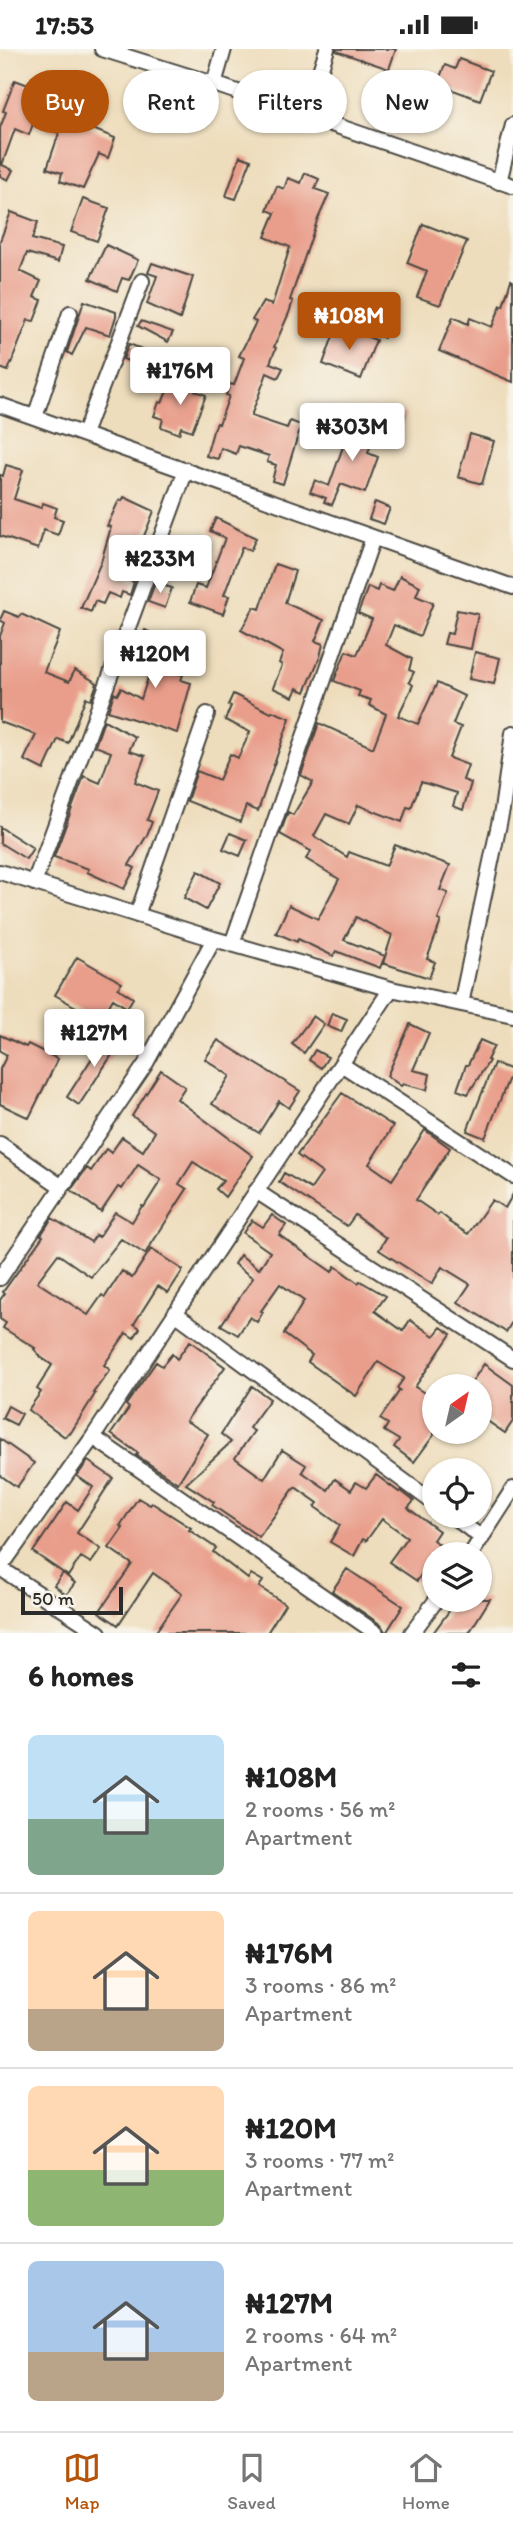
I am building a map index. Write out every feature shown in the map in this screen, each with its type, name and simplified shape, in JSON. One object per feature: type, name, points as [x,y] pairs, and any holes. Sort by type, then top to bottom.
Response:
[{"type":"street","points":[[102,49],[170,70]]},
{"type":"street","points":[[219,70],[224,49]]},
{"type":"street","points":[[320,70],[327,49]]},
{"type":"street","points":[[347,129],[506,184],[513,125]]},
{"type":"street","points":[[84,435],[142,281]]},
{"type":"street","points":[[35,417],[70,313]]},
{"type":"street","points":[[0,405],[513,587]]},
{"type":"street","points":[[34,883],[186,470]]},
{"type":"street","points":[[232,944],[373,538]]},
{"type":"street","points":[[136,915],[207,714]]},
{"type":"street","points":[[461,1004],[507,809],[513,733]]},
{"type":"street","points":[[0,872],[214,939],[391,989],[513,1015]]},
{"type":"street","points":[[0,1277],[145,1065],[214,939]]},
{"type":"street","points":[[99,1633],[0,1568],[93,1437],[391,989]]},
{"type":"street","points":[[341,1064],[513,1176]]},
{"type":"street","points":[[0,1144],[62,1187]]},
{"type":"street","points":[[256,1191],[513,1359]]},
{"type":"street","points":[[175,1313],[422,1494]]},
{"type":"street","points":[[93,1437],[376,1633]]},
{"type":"street","points":[[479,1542],[513,1489]]},
{"type":"street","points":[[469,1528],[482,1538]]},
{"type":"street","points":[[412,1633],[427,1612]]},
{"type":"building","points":[[396,49],[389,69],[336,51]]},
{"type":"building","points":[[459,59],[491,71],[480,100],[453,90],[453,70],[443,70],[445,65],[455,69]]},
{"type":"building","points":[[15,80],[21,82],[21,132],[15,129],[2,165],[13,170],[8,180],[0,176],[0,128],[6,112],[3,111]]},
{"type":"building","points":[[59,133],[103,133],[115,138],[108,158],[99,154],[83,189],[60,181],[62,173],[47,168]]},
{"type":"building","points":[[240,156],[251,160],[236,199],[226,196]]},
{"type":"building","points":[[305,173],[319,179],[315,189],[329,194],[290,300],[293,301],[289,313],[274,347],[276,348],[270,363],[283,368],[278,378],[267,373],[251,416],[287,428],[290,421],[301,425],[283,484],[272,481],[276,465],[267,462],[269,456],[239,446],[236,454],[221,448],[218,459],[206,456],[213,431],[217,423],[219,424],[229,396],[226,395],[230,384],[234,385],[244,358],[239,356],[256,322],[252,320],[263,302],[272,305],[290,247],[265,237],[275,213],[267,210],[277,186],[284,189],[288,178],[301,183]]},
{"type":"building","points":[[83,199],[109,208],[97,241],[71,232]]},
{"type":"building","points":[[11,212],[38,222],[32,239],[62,247],[58,262],[27,253],[20,271],[41,281],[34,297],[42,300],[34,321],[28,320],[8,371],[0,368],[0,241]]},
{"type":"building","points":[[423,224],[467,241],[440,305],[417,297],[427,271],[407,263]]},
{"type":"building","points":[[106,245],[138,260],[129,280],[122,278],[117,291],[90,279]]},
{"type":"building","points":[[152,263],[193,277],[180,319],[147,304],[157,276],[148,273]]},
{"type":"building","points":[[511,280],[513,382],[439,351],[453,317],[468,324],[470,318],[492,327],[501,305],[503,306]]},
{"type":"building","points":[[383,299],[396,303],[384,338],[371,333]]},
{"type":"building","points":[[84,301],[116,312],[116,316],[110,335],[86,327],[72,355],[67,352]]},
{"type":"building","points":[[141,321],[173,332],[168,342],[138,326]]},
{"type":"building","points":[[337,325],[376,340],[361,379],[323,364]]},
{"type":"building","points":[[129,344],[165,358],[160,374],[123,359]]},
{"type":"building","points":[[172,379],[206,395],[192,431],[181,427],[179,434],[161,427],[163,419],[154,416]]},
{"type":"building","points":[[391,411],[405,414],[401,432],[387,429]]},
{"type":"building","points":[[364,415],[379,420],[368,453],[378,457],[365,493],[341,484],[332,505],[324,502],[326,498],[310,492],[315,480],[329,486],[350,427],[359,430]]},
{"type":"building","points":[[470,434],[494,441],[482,484],[458,477]]},
{"type":"building","points":[[6,465],[23,470],[14,499],[41,508],[43,503],[57,508],[54,517],[63,520],[58,535],[44,530],[38,549],[0,536],[0,475],[3,476]]},
{"type":"building","points":[[124,497],[154,511],[142,541],[136,539],[129,560],[126,576],[134,582],[130,595],[122,592],[120,598],[108,593],[103,604],[95,601],[91,612],[81,608],[101,562],[111,527],[107,526],[119,500],[122,501]]},
{"type":"building","points":[[375,502],[390,508],[384,524],[369,519]]},
{"type":"building","points":[[216,518],[256,538],[250,551],[242,547],[224,595],[229,596],[223,614],[190,602],[196,585],[206,588],[225,538],[210,531]]},
{"type":"building","points":[[275,564],[295,571],[285,603],[324,620],[315,641],[323,644],[320,657],[305,692],[297,688],[293,697],[273,688],[282,665],[279,663],[283,653],[241,630],[254,607],[260,609]]},
{"type":"building","points":[[400,576],[420,586],[416,596],[433,603],[420,636],[394,625],[386,645],[412,659],[409,670],[414,672],[409,682],[413,685],[398,716],[418,724],[437,683],[464,696],[453,724],[461,727],[449,758],[468,765],[463,780],[471,783],[463,810],[453,806],[457,793],[421,782],[411,808],[407,807],[402,822],[358,805],[349,824],[326,814],[314,836],[347,857],[349,852],[386,866],[395,845],[450,865],[440,890],[448,893],[427,959],[435,962],[429,978],[383,963],[392,935],[356,917],[344,940],[385,956],[380,968],[336,951],[333,956],[298,939],[297,942],[276,933],[289,905],[318,919],[339,879],[306,859],[311,851],[280,834],[288,812],[293,815],[313,782],[301,775],[319,723],[373,748],[386,714],[369,705],[371,700],[358,696],[360,691],[334,681],[346,651],[357,655],[372,619],[358,613],[368,587],[377,591],[379,585],[393,591]]},
{"type":"building","points":[[155,583],[172,588],[165,608],[148,602]]},
{"type":"building","points":[[457,610],[478,614],[471,649],[444,644],[447,633],[452,634]]},
{"type":"building","points":[[4,611],[19,617],[21,614],[60,632],[44,672],[69,682],[75,670],[97,683],[91,700],[86,697],[68,743],[58,739],[44,770],[24,760],[36,735],[0,722],[0,636],[5,623],[0,620]]},
{"type":"building","points":[[145,630],[173,644],[161,668],[183,675],[181,680],[191,683],[177,733],[108,711],[114,693],[117,695],[121,688],[141,699],[153,662],[134,652]]},
{"type":"building","points":[[475,652],[500,658],[494,684],[469,679]]},
{"type":"building","points":[[233,694],[271,713],[272,711],[290,718],[258,811],[246,806],[240,822],[187,801],[197,771],[219,780],[230,754],[238,758],[250,732],[225,720]]},
{"type":"building","points":[[104,720],[135,737],[129,751],[145,756],[135,782],[158,791],[147,820],[152,822],[129,865],[135,868],[124,889],[87,872],[89,869],[54,857],[84,776],[100,783],[111,752],[95,746]]},
{"type":"building","points":[[0,827],[33,848],[26,859],[0,843]]},
{"type":"building","points":[[230,833],[247,840],[240,856],[223,849]]},
{"type":"building","points":[[198,871],[220,883],[206,910],[184,898]]},
{"type":"building","points":[[77,957],[122,983],[118,988],[133,998],[127,1008],[113,999],[100,1021],[55,995]]},
{"type":"building","points":[[332,1013],[347,1019],[341,1032],[327,1026]]},
{"type":"building","points":[[313,1016],[324,1024],[304,1053],[292,1044]]},
{"type":"building","points":[[410,1024],[429,1033],[413,1070],[430,1074],[427,1090],[403,1084],[401,1086],[387,1076]]},
{"type":"building","points":[[108,1033],[121,1041],[79,1105],[67,1097]]},
{"type":"building","points":[[0,1035],[26,1047],[28,1044],[58,1059],[29,1118],[0,1104],[0,1069],[7,1055],[0,1051]]},
{"type":"building","points":[[218,1040],[300,1091],[289,1108],[279,1101],[259,1133],[212,1104],[230,1076],[205,1059]]},
{"type":"building","points":[[480,1040],[494,1046],[487,1060],[489,1061],[468,1094],[457,1090],[466,1065]]},
{"type":"building","points":[[315,1050],[328,1057],[321,1068],[309,1060]]},
{"type":"building","points":[[494,1063],[512,1070],[485,1138],[467,1131]]},
{"type":"building","points":[[161,1070],[185,1087],[177,1099],[253,1156],[225,1197],[216,1189],[223,1181],[193,1162],[179,1184],[187,1189],[145,1254],[121,1239],[91,1277],[58,1254],[37,1282],[88,1315],[102,1295],[105,1297],[122,1271],[132,1278],[151,1249],[183,1270],[168,1293],[158,1286],[134,1324],[140,1328],[134,1338],[126,1333],[104,1365],[110,1370],[93,1393],[95,1394],[70,1434],[65,1437],[28,1410],[41,1392],[37,1389],[52,1365],[42,1358],[35,1348],[3,1328],[6,1323],[0,1319],[0,1300],[52,1218],[91,1242],[96,1235],[99,1237],[115,1212],[132,1222],[142,1206],[144,1207],[161,1180],[138,1165],[122,1189],[118,1187],[101,1212],[71,1190],[87,1168],[91,1171],[106,1149],[111,1153],[122,1137],[143,1151],[155,1132],[132,1116]]},
{"type":"building","points":[[342,1093],[393,1126],[369,1164],[392,1180],[425,1130],[450,1148],[416,1200],[438,1215],[440,1213],[468,1234],[492,1200],[505,1208],[513,1194],[513,1320],[506,1332],[458,1302],[470,1284],[442,1267],[432,1284],[379,1250],[386,1238],[355,1215],[347,1226],[279,1182],[284,1173],[311,1189],[322,1173],[297,1155]]},
{"type":"building","points":[[272,1215],[286,1225],[279,1235],[332,1272],[335,1266],[358,1283],[360,1281],[386,1296],[375,1311],[403,1331],[410,1320],[434,1336],[441,1327],[451,1334],[415,1387],[422,1391],[422,1444],[427,1444],[414,1462],[394,1447],[399,1440],[384,1431],[388,1424],[380,1419],[400,1390],[397,1388],[404,1378],[378,1362],[356,1396],[308,1362],[312,1355],[284,1334],[304,1301],[280,1284],[261,1311],[263,1312],[257,1322],[250,1317],[238,1335],[221,1325],[253,1278],[234,1264],[240,1255],[259,1269],[270,1252],[243,1233],[252,1220],[263,1227]]},
{"type":"building","points":[[190,1341],[225,1367],[186,1421],[208,1434],[178,1483],[136,1455],[138,1453],[111,1434],[129,1408],[126,1405],[156,1362],[162,1366],[172,1354],[177,1359]]},
{"type":"building","points":[[484,1364],[513,1385],[513,1421],[505,1433],[492,1424],[492,1374],[477,1374]]},
{"type":"building","points":[[252,1386],[270,1399],[249,1428],[254,1431],[235,1458],[264,1479],[282,1450],[306,1465],[302,1472],[328,1490],[335,1479],[351,1490],[356,1482],[366,1488],[376,1475],[401,1491],[414,1501],[408,1508],[422,1518],[422,1528],[435,1528],[439,1531],[433,1540],[436,1542],[422,1542],[422,1573],[417,1581],[389,1562],[407,1537],[382,1519],[366,1541],[363,1539],[354,1556],[330,1542],[340,1525],[315,1507],[318,1503],[295,1487],[259,1537],[212,1505],[214,1502],[186,1484],[231,1442],[221,1434]]},
{"type":"building","points":[[8,1406],[22,1414],[16,1425],[2,1418]]},
{"type":"building","points":[[0,1439],[34,1463],[17,1487],[0,1475]]},
{"type":"building","points":[[88,1461],[113,1478],[77,1533],[101,1549],[91,1563],[81,1557],[68,1576],[33,1552],[67,1502],[78,1510],[93,1487],[77,1476]]},
{"type":"building","points":[[138,1498],[150,1505],[152,1503],[191,1528],[189,1530],[216,1548],[213,1552],[248,1579],[251,1574],[263,1581],[259,1587],[285,1604],[267,1633],[155,1633],[182,1594],[153,1573],[118,1625],[99,1612],[132,1564],[109,1548]]},
{"type":"building","points":[[347,1569],[403,1606],[386,1633],[381,1625],[332,1591]]},
{"type":"building","points":[[63,1573],[75,1583],[66,1595],[54,1585]]},
{"type":"building","points":[[448,1612],[482,1612],[469,1633],[433,1633]]}]
